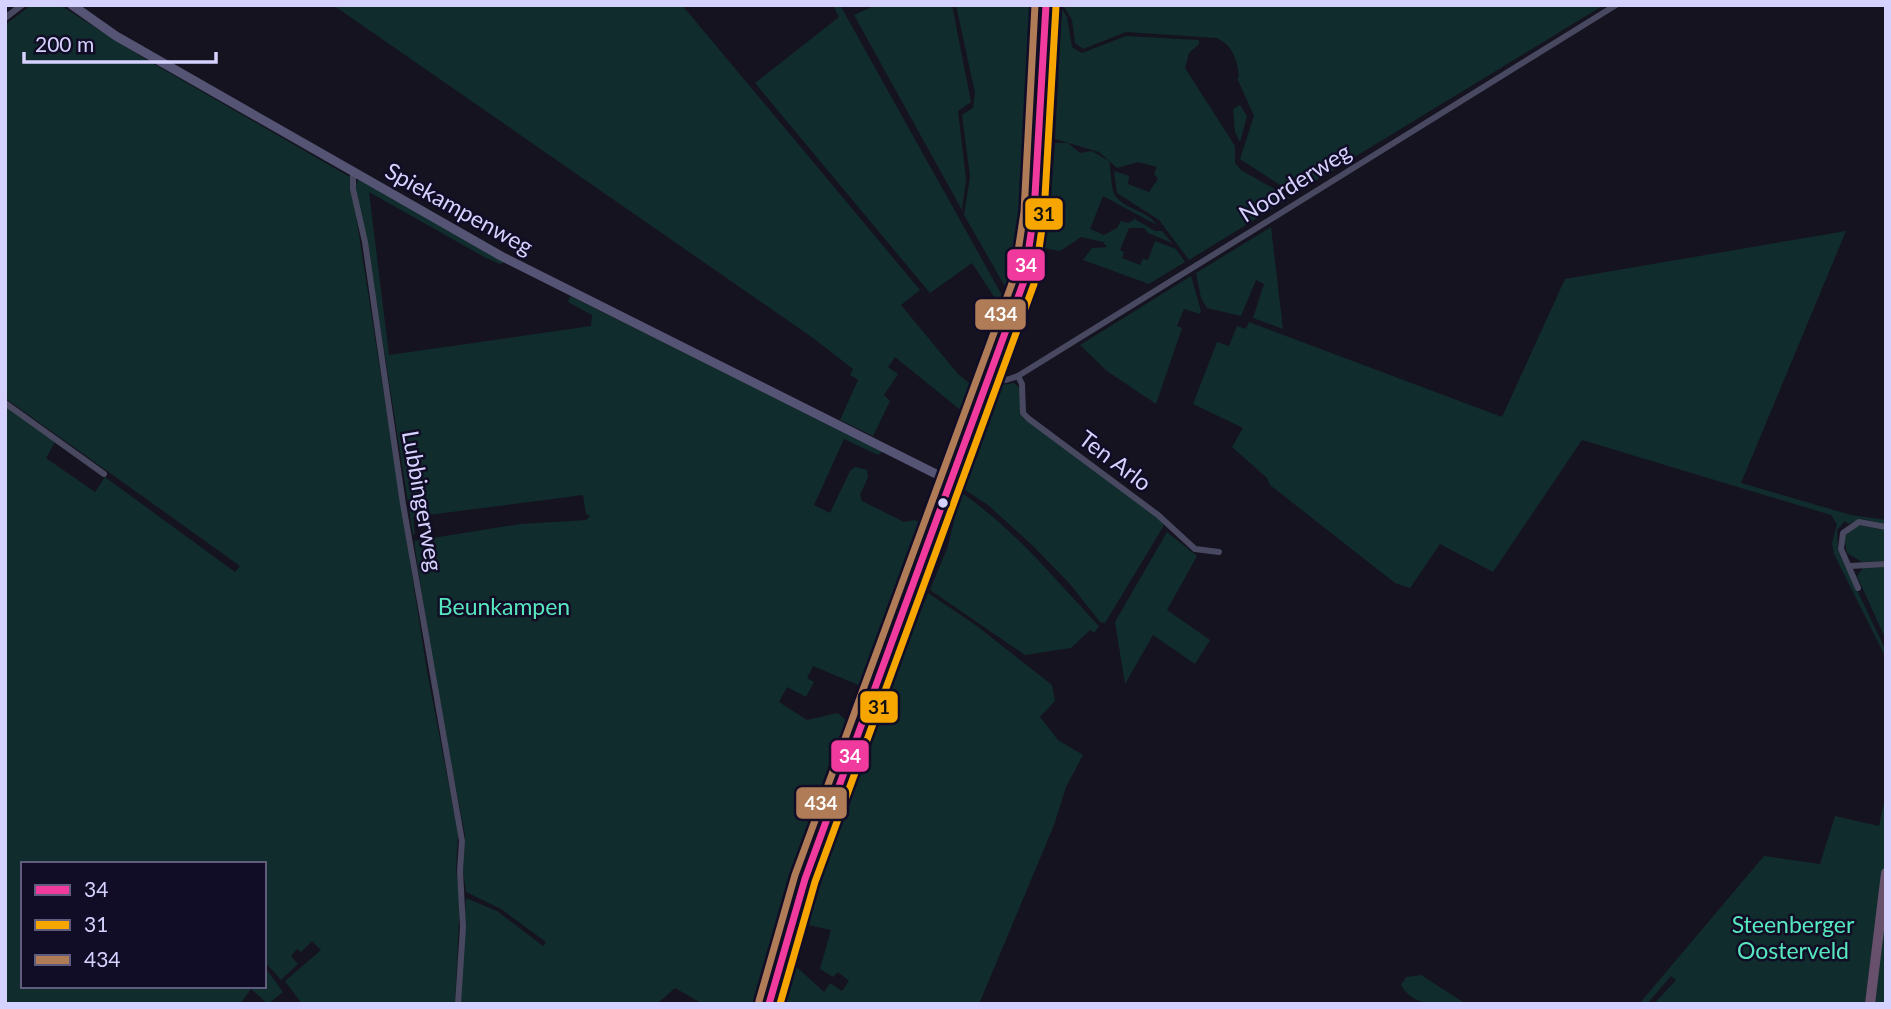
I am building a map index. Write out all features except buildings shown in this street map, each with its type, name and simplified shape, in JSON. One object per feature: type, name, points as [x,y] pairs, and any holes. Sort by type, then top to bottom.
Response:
[{"type":"highway","points":[[1870,1004],[1886,873]]},
{"type":"main road","name":"Spiekampenweg","points":[[72,5],[116,36],[574,295],[950,481]]},
{"type":"main road","points":[[769,1004],[805,879],[1020,292],[1030,252],[1046,5]]},
{"type":"street","points":[[5,18],[22,5]]},
{"type":"street","name":"Noorderweg","points":[[1017,376],[1616,5]]},
{"type":"street","name":"Lubbingerweg","points":[[353,171],[353,189],[365,243],[429,665],[462,841],[460,871],[463,927],[458,1004]]},
{"type":"street","points":[[989,376],[1006,380],[1017,376]]},
{"type":"street","name":"Ten Arlo","points":[[1017,376],[1022,384],[1023,413],[1029,419],[1158,515],[1195,549],[1219,552]]},
{"type":"street","points":[[5,404],[104,474]]},
{"type":"street","points":[[1858,588],[1841,545],[1846,529],[1859,522],[1886,527]]},
{"type":"street","points":[[1850,566],[1886,564]]},
{"type":"green space","points":[[31,5],[60,5],[142,57],[350,177],[427,671],[458,833],[456,870],[460,900],[455,1004],[302,1004],[285,981],[321,950],[312,941],[301,952],[297,949],[291,956],[298,964],[281,980],[266,963],[266,862],[21,862],[21,988],[266,988],[266,969],[283,992],[268,1004],[251,989],[240,1004],[5,1004],[5,406],[55,442],[46,458],[95,492],[105,477],[235,572],[240,566],[5,398],[5,25]]},
{"type":"green space","points":[[333,5],[682,5],[920,290],[901,305],[958,374],[979,391],[969,417],[895,357],[888,367],[898,374],[884,395],[890,401],[873,436],[840,420],[858,380],[850,375],[853,369],[813,338]]},
{"type":"green space","points":[[833,5],[840,5],[1008,306],[993,345],[987,341],[1000,306],[972,263],[930,293],[755,83],[839,17]]},
{"type":"green space","points":[[876,5],[952,5],[971,102],[958,111],[966,179],[962,210],[854,15]]},
{"type":"green space","points":[[956,5],[1038,5],[1031,191],[1025,201],[1022,250],[1011,297],[964,215],[970,177],[962,115],[973,108],[975,93]]},
{"type":"green space","points":[[1049,5],[1054,5],[1038,247],[1032,262]]},
{"type":"green space","points":[[1063,5],[1604,5],[1294,194],[1240,159],[1254,116],[1237,78],[1235,59],[1227,45],[1217,38],[1126,32],[1083,49],[1075,43],[1072,20]]},
{"type":"green space","points":[[1062,9],[1067,17],[1072,47],[1082,53],[1126,36],[1199,40],[1199,44],[1189,53],[1185,68],[1235,146],[1235,163],[1241,170],[1290,198],[1189,260],[1159,220],[1117,193],[1114,171],[1129,176],[1128,184],[1149,192],[1158,179],[1154,174],[1157,167],[1138,162],[1117,168],[1099,152],[1055,139]]},
{"type":"green space","points":[[1240,105],[1247,116],[1240,142],[1235,132],[1233,109]]},
{"type":"green space","points":[[1055,143],[1068,143],[1080,153],[1092,151],[1109,161],[1115,195],[1157,225],[1103,196],[1090,229],[1104,235],[1117,228],[1121,221],[1128,223],[1135,219],[1155,231],[1162,231],[1172,243],[1148,233],[1144,228],[1129,228],[1120,250],[1124,252],[1122,258],[1140,265],[1143,259],[1148,260],[1155,241],[1176,249],[1185,262],[1149,284],[1083,260],[1092,248],[1107,247],[1103,242],[1081,237],[1060,251],[1044,248]]},
{"type":"green space","name":"Beunkampen","points":[[359,178],[505,262],[500,264],[486,258],[369,192],[389,355],[591,326],[592,315],[568,302],[570,296],[883,451],[878,455],[844,439],[814,505],[830,513],[850,471],[855,467],[867,470],[868,477],[860,495],[862,501],[904,522],[914,520],[928,525],[868,689],[813,666],[807,678],[814,682],[806,697],[787,687],[779,702],[807,720],[838,713],[855,729],[794,898],[764,1004],[703,1004],[675,988],[657,1004],[460,1004],[466,898],[497,911],[543,946],[546,942],[501,909],[466,892],[463,871],[465,835],[434,675],[414,541],[520,524],[586,520],[590,516],[586,514],[583,495],[413,517],[413,535],[367,241],[355,187]]},
{"type":"green space","points":[[1271,227],[1283,329],[1253,318],[1264,284],[1256,280],[1241,316],[1207,308],[1201,298],[1196,273]]},
{"type":"green space","points":[[1846,231],[1741,483],[1851,515],[1886,520],[1886,524],[1862,519],[1848,524],[1845,521],[1837,530],[1838,550],[1886,651],[1886,658],[1834,554],[1832,543],[1837,524],[1831,515],[1582,440],[1493,572],[1440,544],[1410,588],[1395,583],[1270,485],[1267,478],[1232,447],[1243,428],[1193,404],[1217,342],[1229,346],[1237,326],[1246,329],[1249,322],[1502,417],[1565,279]]},
{"type":"green space","points":[[1191,276],[1201,311],[1200,314],[1184,309],[1177,326],[1182,328],[1156,404],[1107,371],[1080,345]]},
{"type":"green space","points":[[991,383],[997,384],[993,404],[972,434]]},
{"type":"green space","points":[[1014,383],[1020,388],[1022,414],[1163,521],[1163,527],[1105,623],[1100,622],[1070,584],[1033,546],[988,505],[962,488],[1001,385]]},
{"type":"green space","points":[[951,489],[958,491],[924,588],[917,583]]},
{"type":"green space","points":[[961,492],[1000,523],[1050,572],[1099,626],[1094,633],[1090,630],[1071,648],[1025,655],[930,590],[948,546]]},
{"type":"green space","points":[[1856,525],[1886,530],[1886,561],[1862,562],[1847,553],[1844,537]]},
{"type":"green space","points":[[1167,532],[1197,556],[1167,610],[1210,640],[1195,664],[1153,635],[1125,684],[1115,622]]},
{"type":"green space","points":[[1886,567],[1886,640],[1857,576],[1863,568]]},
{"type":"green space","points":[[914,589],[923,590],[867,731],[864,729]]},
{"type":"green space","points":[[928,593],[977,626],[1052,685],[1055,701],[1040,717],[1058,740],[1083,755],[1066,787],[1054,825],[979,1004],[784,1004],[790,961],[824,992],[830,983],[842,991],[849,981],[838,972],[833,977],[820,969],[831,930],[808,925],[802,939],[795,937],[811,897],[816,893],[858,771]]},
{"type":"green space","points":[[855,750],[862,752],[820,862],[816,861]]},
{"type":"green space","name":"Steenberger Oosterveld","points":[[1886,793],[1886,1004],[1654,1004],[1676,980],[1671,976],[1647,1004],[1639,1004],[1764,856],[1820,864],[1835,816],[1879,826]]},
{"type":"green space","points":[[1421,975],[1466,1004],[1429,1004],[1413,998],[1401,985],[1406,977]]},
{"type":"transit line","name":"434","points":[[759,1001],[795,875],[1014,278],[1024,212],[1035,5]]},
{"type":"transit line","name":"34","points":[[769,1004],[805,879],[1024,281],[1034,213],[1046,5]]},
{"type":"transit line","name":"31","points":[[780,1004],[815,882],[1034,284],[1044,214],[1056,6]]}]
